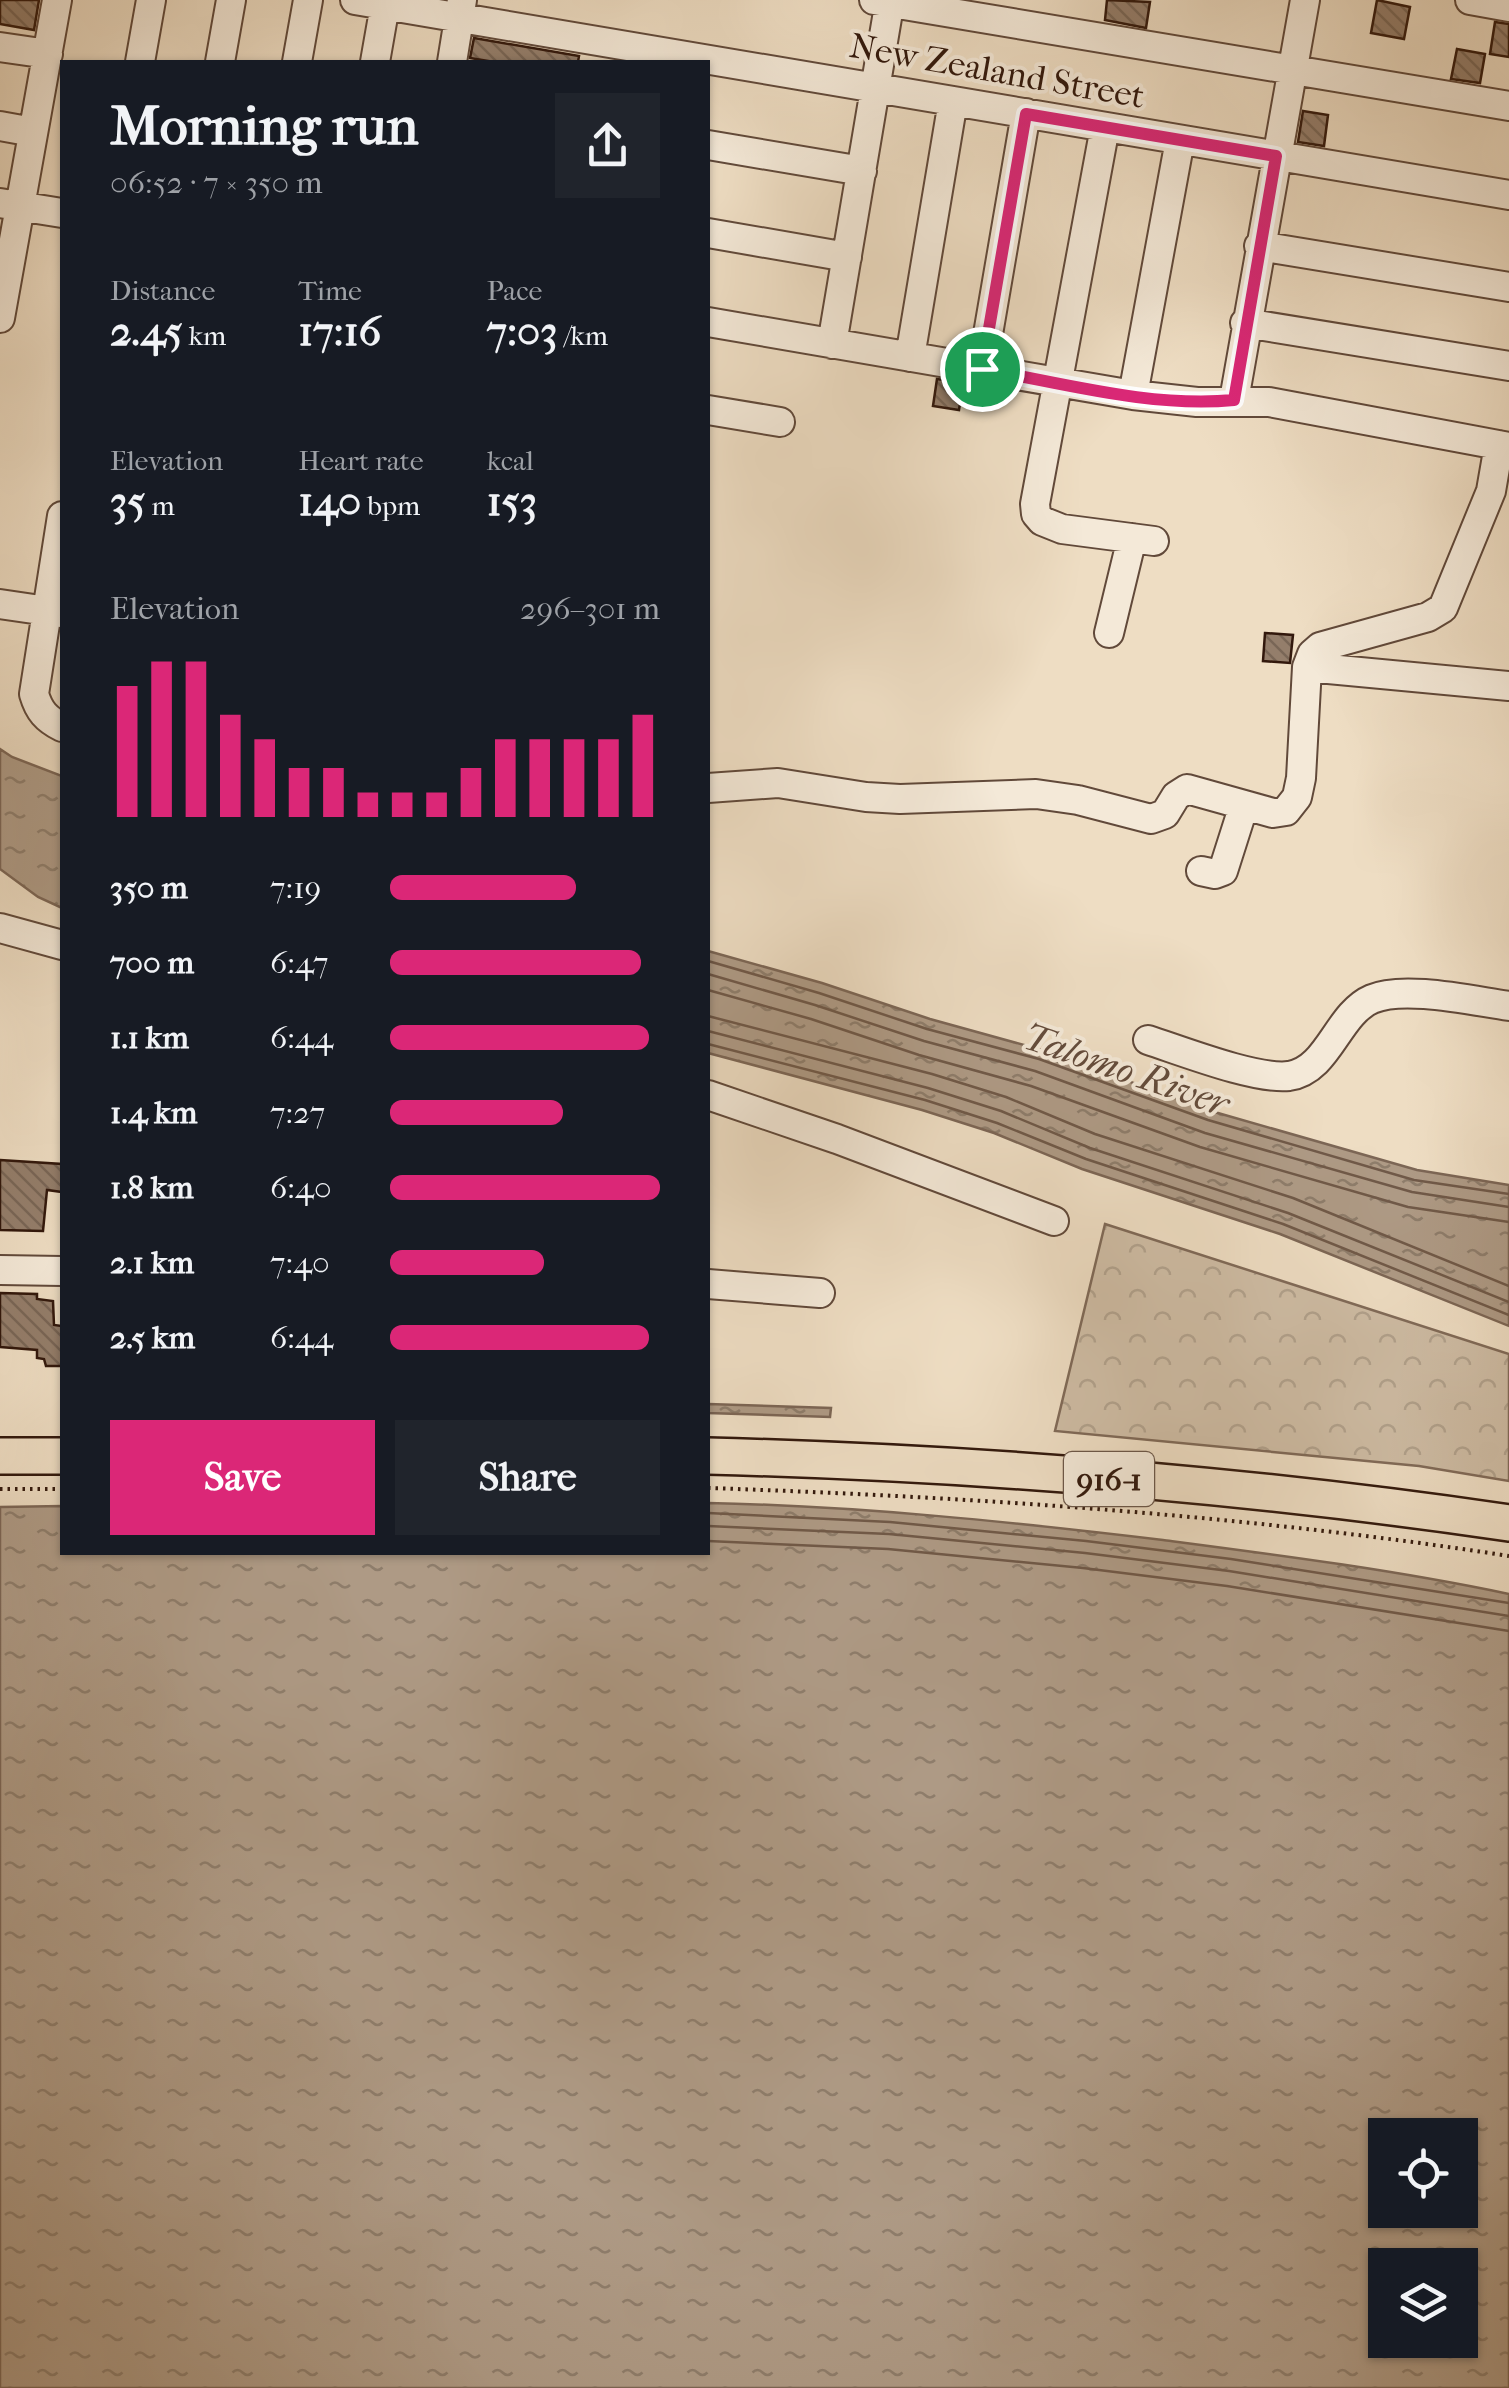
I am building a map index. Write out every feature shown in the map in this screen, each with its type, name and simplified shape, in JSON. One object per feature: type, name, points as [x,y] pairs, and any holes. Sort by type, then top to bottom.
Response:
[{"type":"main road","points":[[0,1456],[60,1456]]},
{"type":"main road","name":"916-1","points":[[710,1456],[1028,1472],[1352,1502],[1509,1522]]},
{"type":"street","points":[[0,318],[11,204],[33,132],[57,0]]},
{"type":"street","points":[[140,60],[151,0]]},
{"type":"street","points":[[220,60],[231,0]]},
{"type":"street","points":[[297,60],[308,0]]},
{"type":"street","name":"New Zealand Street","points":[[355,0],[460,9],[875,88],[1509,195]]},
{"type":"street","points":[[1234,400],[1305,0]]},
{"type":"street","points":[[832,344],[875,88],[885,1],[1509,106]]},
{"type":"street","points":[[375,60],[384,5]]},
{"type":"street","points":[[452,60],[460,9]]},
{"type":"street","points":[[0,46],[48,54]]},
{"type":"street","points":[[910,357],[953,101]]},
{"type":"street","points":[[982,369],[1026,114]]},
{"type":"street","points":[[0,126],[33,132]]},
{"type":"street","points":[[1105,127],[1035,504],[1036,514],[1050,526],[1143,540],[1110,633]]},
{"type":"street","points":[[1133,395],[1180,140]]},
{"type":"street","points":[[710,145],[862,171]]},
{"type":"street","points":[[11,204],[60,213]]},
{"type":"street","points":[[710,233],[847,257]]},
{"type":"street","points":[[1259,246],[1509,287]]},
{"type":"street","points":[[710,322],[1133,395],[1290,406],[1504,446],[1442,608],[1428,617],[1320,647],[1312,654],[1306,667],[1302,778],[1297,797],[1286,811],[1244,805],[1188,789],[1176,796],[1165,814],[1152,818],[1036,794],[900,799],[778,782],[710,788]]},
{"type":"street","points":[[1245,322],[1509,366]]},
{"type":"street","points":[[710,410],[780,422]]},
{"type":"street","points":[[60,540],[54,612],[34,694],[38,708],[60,726]]},
{"type":"street","points":[[0,604],[54,612]]},
{"type":"street","points":[[1306,667],[1509,686]]},
{"type":"street","points":[[1202,872],[1223,871],[1244,805]]},
{"type":"street","points":[[0,928],[60,943]]},
{"type":"street","points":[[1148,1040],[1263,1074],[1290,1076],[1311,1066],[1353,1013],[1374,998],[1406,994],[1509,1006]]},
{"type":"street","points":[[710,1096],[1054,1221]]},
{"type":"street","points":[[0,1270],[60,1271]]},
{"type":"street","points":[[710,1284],[820,1293]]},
{"type":"path","points":[[0,1489],[60,1488]]},
{"type":"path","points":[[710,1488],[950,1500],[1178,1518],[1404,1540],[1509,1556]]},
{"type":"green space","points":[[1105,1224],[1509,1354],[1509,1481],[1419,1466],[1055,1431]]},
{"type":"water","points":[[0,749],[60,775],[60,907],[38,897],[0,869]]},
{"type":"water","points":[[710,952],[1042,1050],[1211,1111],[1417,1170],[1509,1185],[1509,1326],[1280,1234],[1082,1169],[994,1133],[710,1054]]},
{"type":"water","points":[[710,1404],[831,1408],[830,1417],[710,1413]]},
{"type":"water","points":[[710,1503],[879,1511],[1293,1557],[1509,1594],[1509,2388],[0,2388],[0,1507],[60,1506],[60,1555],[710,1555]]},
{"type":"building","points":[[0,0],[39,0],[34,30],[0,24]]},
{"type":"building","points":[[1107,0],[1150,2],[1146,28],[1105,20]]},
{"type":"building","points":[[1377,0],[1410,7],[1404,39],[1371,33]]},
{"type":"building","points":[[1495,22],[1509,24],[1509,57],[1490,54]]},
{"type":"building","points":[[474,38],[579,56],[578,60],[470,58]]},
{"type":"building","points":[[1457,49],[1485,54],[1480,83],[1451,79]]},
{"type":"building","points":[[1303,111],[1328,115],[1324,146],[1298,142]]},
{"type":"building","points":[[937,379],[963,383],[959,410],[933,406]]},
{"type":"building","points":[[1265,633],[1293,635],[1290,663],[1263,661]]},
{"type":"building","points":[[0,1160],[60,1164],[60,1192],[47,1190],[43,1231],[0,1230]]},
{"type":"building","points":[[0,1293],[37,1294],[37,1299],[53,1301],[54,1325],[60,1326],[60,1366],[46,1366],[44,1359],[37,1358],[37,1350],[0,1347]]},
{"type":"route","points":[[1026,114],[1276,156],[1234,400],[1197,402],[1133,395],[982,369],[1026,114]]},
{"type":"water label","name":"Talomo River","points":[[1126,1070]]}]
